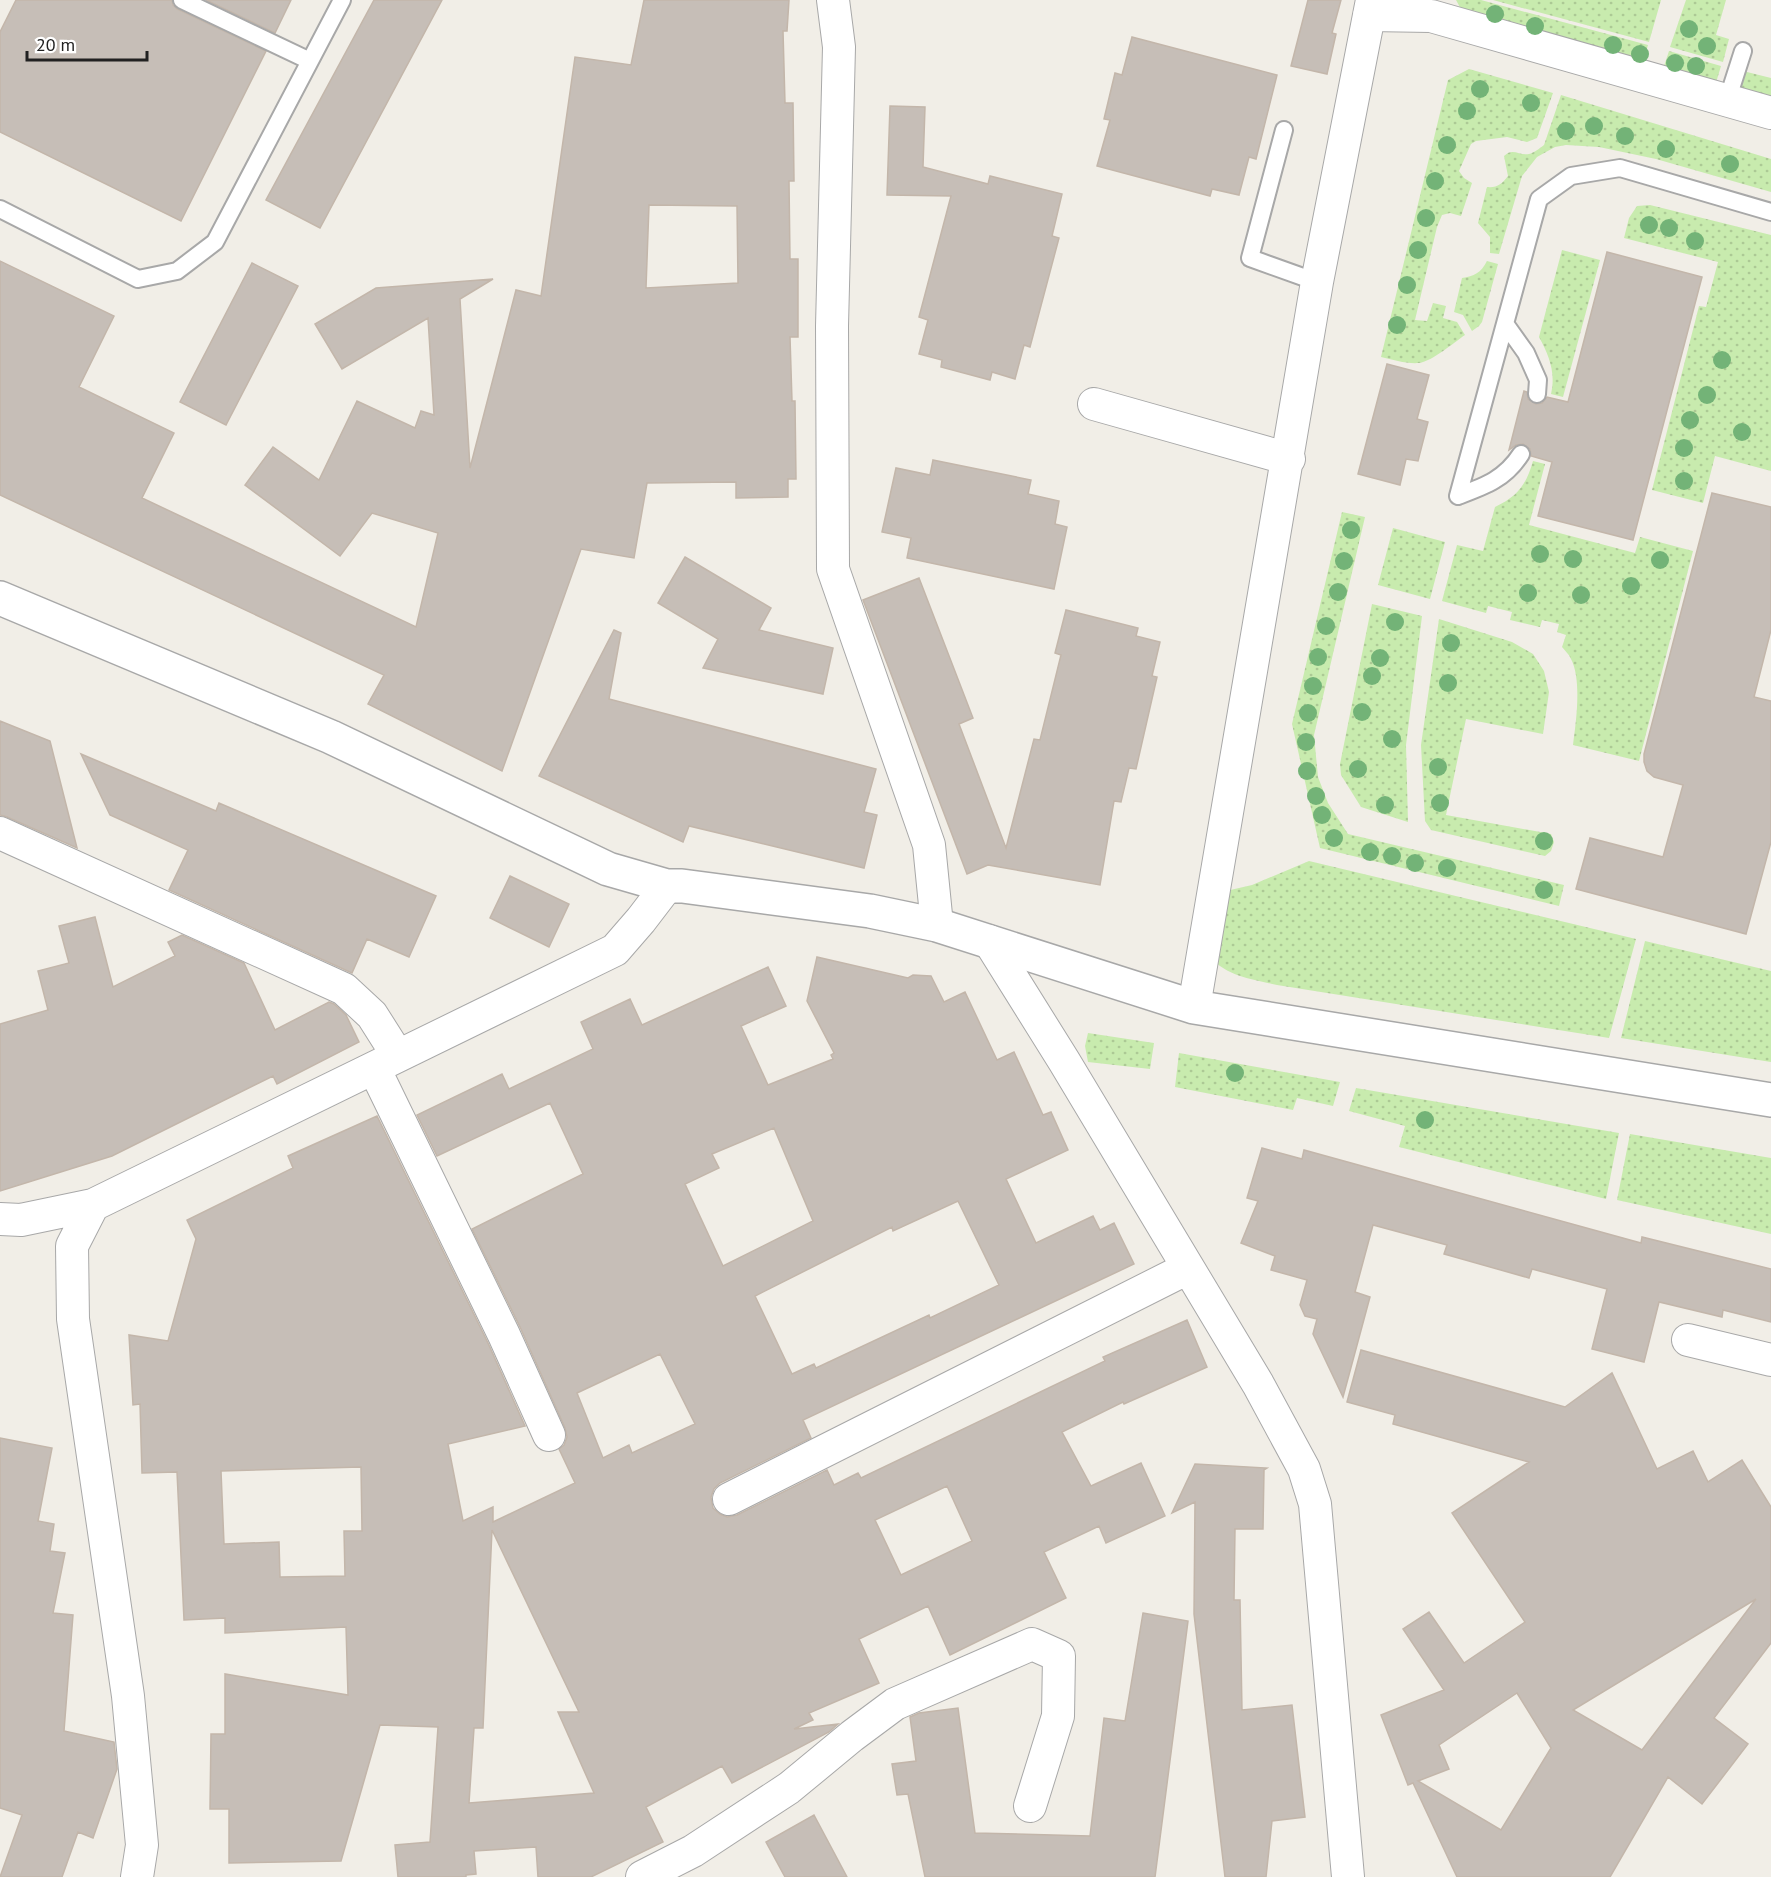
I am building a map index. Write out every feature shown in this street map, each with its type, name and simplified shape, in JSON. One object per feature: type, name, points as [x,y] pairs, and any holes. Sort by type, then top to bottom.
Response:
[{"type":"street","points":[[833,0],[839,47],[832,326],[833,569],[929,845],[937,925]]},
{"type":"street","points":[[1194,1007],[1317,282],[1370,8],[1432,8],[1771,113]]},
{"type":"street","points":[[1094,404],[1288,459]]},
{"type":"street","points":[[0,598],[331,737],[608,869],[667,886],[682,886],[870,911],[937,925],[1194,1007],[1771,1100]]},
{"type":"street","points":[[0,833],[344,989],[372,1015],[386,1062],[549,1435]]},
{"type":"street","points":[[0,1219],[21,1220],[93,1205],[615,950],[667,886]]},
{"type":"street","points":[[989,941],[1258,1384],[1304,1469],[1315,1504],[1348,1877]]},
{"type":"street","points":[[93,1205],[72,1246],[73,1319],[128,1696],[142,1845],[137,1877]]},
{"type":"street","points":[[729,1498],[1188,1268]]},
{"type":"street","points":[[1688,1340],[1771,1360]]},
{"type":"street","points":[[642,1877],[693,1851],[789,1788],[895,1704],[1032,1644],[1059,1656],[1059,1680],[1058,1716],[1030,1806]]},
{"type":"lane","points":[[182,0],[310,61]]},
{"type":"lane","points":[[0,209],[138,279],[177,271],[215,242],[342,0]]},
{"type":"lane","points":[[1727,101],[1743,51]]},
{"type":"lane","points":[[1284,130],[1250,258],[1317,282]]},
{"type":"lane","points":[[1521,453],[1513,467],[1491,484],[1458,496],[1539,199],[1571,176],[1620,168],[1771,212]]},
{"type":"lane","points":[[1506,325],[1526,352],[1538,380],[1537,394]]},
{"type":"green space","points":[[1456,0],[1481,0],[1648,45],[1643,62],[1462,11]]},
{"type":"green space","points":[[1493,0],[1661,0],[1649,42]]},
{"type":"green space","points":[[1686,0],[1726,0],[1716,35],[1729,39],[1723,62],[1670,47]]},
{"type":"green space","points":[[1669,51],[1721,66],[1715,86],[1663,69]]},
{"type":"green space","points":[[1469,69],[1553,93],[1537,138],[1527,142],[1507,137],[1476,141],[1471,144],[1459,171],[1472,183],[1461,216],[1450,213],[1442,215],[1437,227],[1415,320],[1427,321],[1433,303],[1446,306],[1443,318],[1457,322],[1465,335],[1425,362],[1405,362],[1381,357],[1448,80]]},
{"type":"green space","points":[[1743,71],[1771,78],[1771,100],[1739,93]]},
{"type":"green space","points":[[1561,95],[1771,159],[1771,192],[1656,159],[1599,147],[1566,145],[1555,147],[1537,157],[1522,176],[1499,254],[1490,253],[1490,237],[1478,223],[1487,187],[1499,185],[1508,176],[1504,156],[1507,153],[1529,154],[1544,145]]},
{"type":"green space","points":[[1650,205],[1771,235],[1771,471],[1715,456],[1703,503],[1652,490],[1699,306],[1706,307],[1718,262],[1624,238],[1629,218],[1637,206]]},
{"type":"green space","points":[[1562,250],[1600,260],[1563,397],[1551,394],[1553,379],[1551,364],[1539,337]]},
{"type":"green space","points":[[1487,261],[1498,264],[1482,322],[1472,331],[1463,315],[1454,312],[1462,278],[1477,273]]},
{"type":"green space","points":[[1533,461],[1545,464],[1529,525],[1635,553],[1640,537],[1693,551],[1639,761],[1573,745],[1576,725],[1576,678],[1571,659],[1562,647],[1566,635],[1557,632],[1559,624],[1542,620],[1540,627],[1510,620],[1512,612],[1488,606],[1486,613],[1442,601],[1457,545],[1483,551],[1495,507],[1510,499],[1520,489]]},
{"type":"green space","points":[[1342,512],[1365,517],[1314,735],[1318,777],[1328,803],[1348,834],[1564,885],[1559,906],[1320,848],[1292,724]]},
{"type":"green space","points":[[1393,528],[1445,542],[1430,599],[1378,585]]},
{"type":"green space","points":[[1372,604],[1422,616],[1406,745],[1408,822],[1361,807],[1341,775],[1340,764]]},
{"type":"green space","points":[[1439,619],[1512,642],[1533,654],[1544,671],[1549,692],[1543,734],[1466,719],[1446,815],[1551,834],[1554,842],[1551,851],[1545,856],[1431,830],[1425,821],[1421,745]]},
{"type":"green space","points":[[1309,861],[1636,939],[1609,1038],[1277,985],[1250,979],[1217,964],[1210,957],[1226,891],[1252,885]]},
{"type":"green space","points":[[1645,941],[1771,971],[1771,1062],[1621,1038]]},
{"type":"green space","points":[[1088,1033],[1154,1043],[1150,1069],[1088,1062],[1085,1046]]},
{"type":"green space","points":[[1179,1053],[1340,1082],[1333,1106],[1297,1098],[1293,1110],[1175,1087]]},
{"type":"green space","points":[[1356,1088],[1619,1133],[1606,1199],[1399,1147],[1405,1126],[1349,1111]]},
{"type":"green space","points":[[1630,1134],[1771,1158],[1771,1234],[1617,1200]]},
{"type":"building","points":[[16,0],[172,0],[177,9],[266,51],[181,221],[0,132],[0,32]]},
{"type":"building","points":[[206,0],[291,0],[275,33]]},
{"type":"building","points":[[374,0],[442,0],[320,228],[266,200]]},
{"type":"building","points":[[644,0],[789,0],[787,31],[783,31],[785,103],[793,103],[794,181],[789,181],[790,259],[798,259],[798,337],[790,337],[792,401],[795,401],[796,479],[788,479],[788,497],[736,498],[736,482],[647,483],[634,558],[581,549],[502,771],[368,704],[384,675],[0,495],[0,261],[114,316],[79,387],[174,433],[142,498],[416,627],[438,533],[372,513],[340,556],[245,485],[273,447],[319,480],[357,401],[415,428],[421,411],[434,415],[428,318],[342,369],[315,324],[376,288],[493,279],[460,299],[470,468],[516,290],[541,296],[575,57],[631,65]],"holes":[[[649,205],[737,206],[738,283],[646,288]]]},
{"type":"building","points":[[1308,0],[1341,0],[1332,33],[1336,34],[1327,74],[1291,66]]},
{"type":"building","points":[[1132,37],[1277,75],[1256,159],[1249,157],[1239,195],[1212,189],[1210,196],[1097,166],[1110,120],[1104,119],[1115,73],[1122,75]]},
{"type":"building","points":[[890,106],[925,107],[923,167],[988,184],[990,176],[1062,194],[1052,236],[1059,238],[1030,347],[1024,345],[1015,379],[992,372],[990,380],[941,367],[942,360],[919,354],[928,320],[919,317],[951,196],[887,195]]},
{"type":"building","points":[[1607,252],[1702,277],[1633,540],[1538,516],[1552,462],[1531,456],[1530,449],[1523,444],[1516,445],[1509,450],[1524,391],[1527,392],[1528,399],[1536,404],[1542,403],[1547,397],[1568,402]]},
{"type":"building","points":[[252,263],[298,286],[226,425],[180,402]]},
{"type":"building","points":[[1387,364],[1429,375],[1417,419],[1428,422],[1418,461],[1406,459],[1400,485],[1358,474]]},
{"type":"building","points":[[933,460],[1031,480],[1028,494],[1059,501],[1055,524],[1067,527],[1054,589],[907,558],[911,538],[882,532],[896,468],[930,475]]},
{"type":"building","points":[[1712,493],[1771,507],[1771,630],[1754,697],[1771,701],[1771,842],[1746,934],[1576,889],[1590,838],[1663,857],[1683,785],[1654,777],[1647,771],[1644,754]]},
{"type":"building","points":[[685,557],[771,608],[759,630],[833,648],[823,694],[703,668],[718,639],[658,603]]},
{"type":"building","points":[[919,578],[973,718],[959,724],[1006,848],[1034,739],[1040,740],[1061,655],[1055,653],[1066,610],[1138,628],[1136,636],[1160,642],[1152,676],[1157,677],[1136,769],[1129,768],[1121,802],[1114,801],[1100,885],[988,865],[967,874],[863,600]]},
{"type":"building","points":[[614,630],[621,633],[609,699],[876,769],[864,812],[877,815],[864,868],[689,826],[683,842],[539,776]]},
{"type":"building","points":[[0,721],[50,741],[77,848],[0,815]]},
{"type":"building","points":[[81,754],[216,811],[219,803],[436,896],[409,957],[367,939],[352,973],[169,890],[188,850],[110,815]]},
{"type":"building","points":[[510,876],[569,904],[549,947],[490,918]]},
{"type":"building","points":[[95,917],[113,987],[175,956],[168,942],[182,935],[244,963],[275,1030],[329,1002],[346,1015],[359,1042],[277,1084],[273,1076],[112,1156],[0,1191],[0,1024],[48,1010],[38,971],[69,963],[59,926]]},
{"type":"building","points":[[817,957],[908,978],[913,975],[931,976],[944,1002],[965,992],[997,1060],[1014,1052],[1043,1115],[1051,1112],[1068,1150],[1006,1179],[1036,1243],[1093,1216],[1100,1230],[1114,1223],[1134,1264],[803,1420],[811,1438],[720,1483],[714,1489],[711,1497],[713,1508],[727,1517],[737,1515],[827,1470],[834,1485],[858,1473],[861,1478],[1105,1361],[1103,1357],[1187,1320],[1207,1367],[1124,1404],[1123,1402],[1062,1432],[1091,1486],[1141,1463],[1165,1516],[1106,1543],[1099,1526],[1044,1552],[1066,1598],[950,1655],[928,1606],[859,1639],[879,1683],[809,1713],[813,1720],[794,1729],[838,1724],[829,1732],[732,1783],[722,1766],[646,1807],[663,1842],[591,1877],[538,1877],[536,1847],[474,1851],[476,1874],[466,1875],[466,1877],[398,1877],[395,1845],[430,1842],[438,1727],[380,1725],[341,1861],[229,1863],[229,1809],[210,1809],[211,1734],[225,1734],[225,1674],[348,1695],[346,1627],[225,1633],[225,1618],[184,1620],[177,1472],[142,1473],[140,1404],[133,1405],[129,1335],[168,1341],[196,1239],[187,1220],[293,1168],[288,1156],[377,1116],[488,1343],[525,1426],[448,1444],[463,1521],[493,1507],[493,1522],[575,1483],[559,1449],[564,1445],[567,1437],[565,1428],[520,1327],[472,1229],[583,1174],[550,1103],[437,1156],[417,1115],[502,1074],[509,1089],[593,1049],[581,1022],[630,999],[642,1025],[768,967],[786,1006],[741,1026],[768,1085],[833,1059],[831,1055],[834,1053],[807,1001]],"holes":[[[774,1128],[813,1221],[723,1266],[685,1184],[719,1168],[712,1154]],[[958,1201],[999,1285],[816,1368],[814,1364],[792,1374],[755,1296],[892,1227],[893,1231]],[[660,1354],[695,1424],[632,1453],[629,1445],[603,1458],[577,1393]],[[361,1467],[362,1531],[344,1531],[345,1576],[280,1577],[279,1542],[224,1544],[221,1471]],[[947,1486],[972,1541],[901,1575],[875,1520]],[[492,1530],[579,1712],[558,1712],[594,1793],[469,1803],[474,1728],[483,1728]]]},
{"type":"building","points":[[1262,1148],[1302,1159],[1304,1150],[1641,1243],[1642,1237],[1771,1269],[1771,1322],[1723,1310],[1722,1317],[1659,1302],[1644,1362],[1592,1349],[1607,1289],[1532,1269],[1529,1278],[1444,1254],[1447,1245],[1373,1225],[1355,1292],[1370,1297],[1343,1397],[1313,1334],[1317,1319],[1305,1316],[1300,1305],[1307,1280],[1271,1270],[1275,1256],[1241,1243],[1258,1201],[1247,1198]]},
{"type":"building","points":[[1361,1350],[1565,1407],[1612,1373],[1657,1469],[1693,1451],[1708,1482],[1742,1460],[1771,1507],[1771,1643],[1714,1718],[1748,1744],[1702,1804],[1668,1777],[1610,1877],[1457,1877],[1413,1783],[1408,1785],[1381,1715],[1444,1690],[1403,1629],[1429,1612],[1464,1663],[1525,1622],[1452,1513],[1529,1462],[1393,1424],[1395,1415],[1347,1402]],"holes":[[[1756,1599],[1642,1750],[1573,1710]],[[1517,1693],[1551,1748],[1501,1830],[1418,1781],[1449,1769],[1439,1745]]]},
{"type":"building","points":[[0,1438],[52,1448],[38,1521],[54,1524],[50,1551],[65,1553],[53,1613],[73,1615],[64,1731],[114,1742],[117,1769],[93,1838],[78,1832],[62,1877],[0,1877],[22,1815],[0,1808]]},
{"type":"building","points":[[1195,1464],[1267,1468],[1264,1470],[1263,1529],[1235,1529],[1234,1600],[1240,1600],[1242,1710],[1292,1705],[1305,1817],[1272,1821],[1266,1877],[1225,1877],[1194,1614],[1195,1502],[1172,1513]]},
{"type":"building","points":[[1143,1613],[1188,1621],[1155,1877],[925,1877],[908,1794],[897,1795],[892,1764],[916,1761],[910,1717],[919,1713],[958,1708],[975,1833],[1090,1836],[1104,1718],[1125,1721]]},
{"type":"building","points":[[814,1815],[847,1877],[785,1877],[766,1842]]}]
